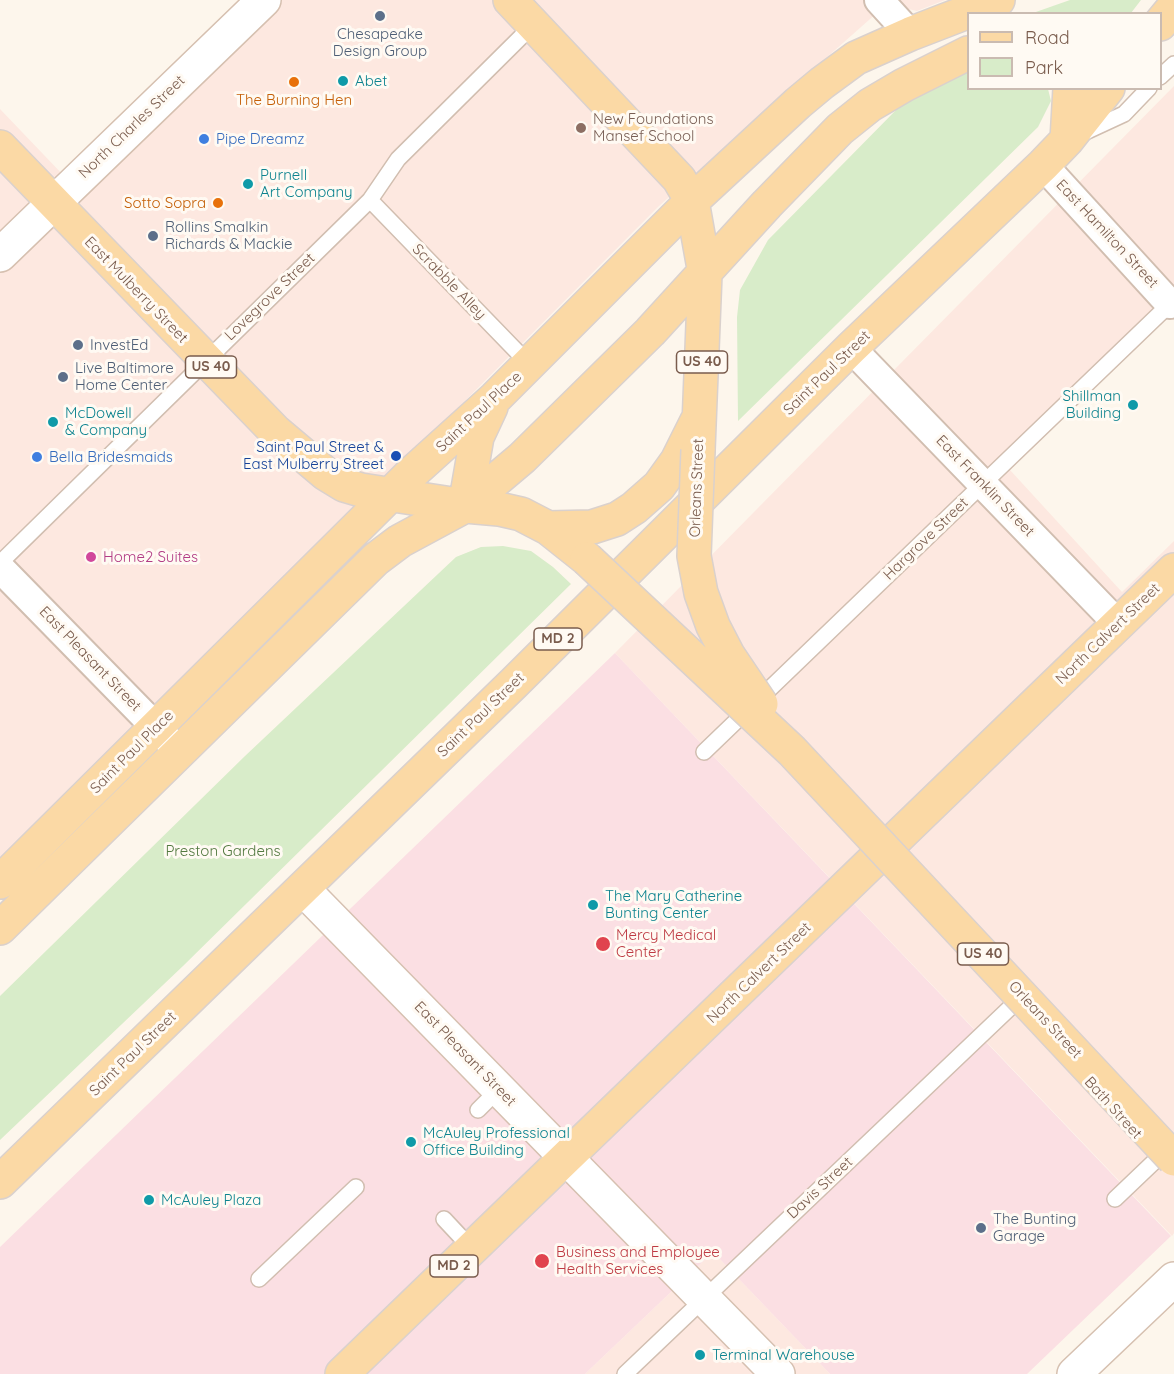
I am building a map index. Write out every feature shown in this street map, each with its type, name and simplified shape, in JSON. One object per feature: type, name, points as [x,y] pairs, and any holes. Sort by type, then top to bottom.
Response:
[{"type":"main road","name":"US 40","points":[[510,0],[679,179],[692,201]]},
{"type":"main road","name":"Saint Paul Place","points":[[0,882],[412,473],[495,398],[692,201],[822,83],[856,58],[998,0]]},
{"type":"main road","name":"North Charles Street","points":[[0,255],[256,3]]},
{"type":"main road","points":[[1162,23],[1174,7]]},
{"type":"main road","points":[[0,928],[376,559],[400,541],[465,506],[522,458],[651,332],[767,204],[840,129],[870,105],[904,85],[967,54]]},
{"type":"main road","points":[[1067,140],[1070,90]]},
{"type":"main road","name":"Saint Paul Street","points":[[0,1182],[522,675],[851,348],[1043,165],[1067,140],[1106,90]]},
{"type":"main road","name":"US 40","points":[[0,147],[53,204]]},
{"type":"main road","name":"Orleans Street","points":[[692,201],[705,274],[694,556],[701,593],[713,626],[728,654],[792,751]]},
{"type":"main road","name":"East Mulberry Street","points":[[53,204],[275,431],[326,474],[344,485],[391,495],[465,506]]},
{"type":"main road","points":[[465,506],[477,437],[495,398]]},
{"type":"main road","points":[[548,528],[592,527],[617,519],[634,508],[659,486],[677,461],[700,414]]},
{"type":"main road","name":"Orleans Street","points":[[465,506],[499,509],[521,514],[548,528],[587,559],[792,751],[1169,1164]]},
{"type":"main road","name":"North Calvert Street","points":[[342,1374],[1174,570]]},
{"type":"main road","name":"East Pleasant Street","points":[[303,889],[488,1100],[566,1158],[778,1374]]},
{"type":"main road","points":[[1074,1374],[1174,1279]]},
{"type":"street","points":[[879,0],[910,34]]},
{"type":"street","name":"East Hamilton Street","points":[[1043,165],[1172,302]]},
{"type":"street","name":"East Franklin Street","points":[[851,348],[1118,624]]},
{"type":"street","name":"East Pleasant Street","points":[[0,565],[179,751]]},
{"type":"street","name":"Bath Street","points":[[879,857],[1169,1164]]},
{"type":"lane","name":"Lovegrove Street","points":[[0,565],[370,200],[398,159],[534,25]]},
{"type":"lane","points":[[1162,76],[1174,64]]},
{"type":"lane","points":[[1067,140],[1124,114],[1147,90]]},
{"type":"lane","name":"Scrabble Alley","points":[[370,200],[529,364]]},
{"type":"lane","name":"Hargrove Street","points":[[704,752],[1172,302]]},
{"type":"lane","name":"Davis Street","points":[[625,1374],[1016,1002]]},
{"type":"lane","points":[[1115,1199],[1169,1164]]},
{"type":"lane","points":[[259,1279],[356,1187]]},
{"type":"lane","points":[[444,1219],[472,1249]]},
{"type":"shaded area","points":[[250,0],[945,0],[917,11],[887,4],[659,206],[0,868],[0,109],[66,178]]},
{"type":"shaded area","points":[[1174,86],[1174,312],[1010,470],[1122,592],[1174,541],[1174,1233],[1172,1236],[615,653]]},
{"type":"shaded area","name":"Mercy Medical Center","points":[[615,653],[1171,1236],[1027,1374],[830,1374],[713,1252],[585,1374],[0,1374],[0,1247]]},
{"type":"shaded area","points":[[713,1252],[830,1374],[585,1374]]},
{"type":"green space","points":[[1070,0],[1141,0],[1132,12],[1036,12]]},
{"type":"green space","points":[[967,72],[967,90],[1048,90],[1051,101],[1038,127],[738,421],[737,317],[740,290],[768,240],[899,107],[932,86]]},
{"type":"green space","name":"Preston Gardens","points":[[503,546],[531,551],[571,584],[183,966],[0,1140],[0,996],[245,756],[456,557],[481,547]]},
{"type":"place","name":"Chesapeake Design Group","points":[[380,16]]},
{"type":"place","name":"Abet","points":[[343,81]]},
{"type":"place","name":"The Burning Hen","points":[[294,82]]},
{"type":"place","name":"New Foundations Mansef School","points":[[581,128]]},
{"type":"place","name":"Pipe Dreamz","points":[[204,139]]},
{"type":"place","name":"Purnell Art Company","points":[[248,184]]},
{"type":"place","name":"Sotto Sopra","points":[[218,203]]},
{"type":"place","name":"Rollins Smalkin Richards & Mackie","points":[[153,236]]},
{"type":"place","name":"InvestEd","points":[[78,345]]},
{"type":"place","name":"Live Baltimore Home Center","points":[[63,377]]},
{"type":"place","name":"Shillman Building","points":[[1133,405]]},
{"type":"place","name":"McDowell & Company","points":[[53,422]]},
{"type":"place","name":"Saint Paul Street & East Mulberry Street","points":[[396,456]]},
{"type":"place","name":"Bella Bridesmaids","points":[[37,457]]},
{"type":"place","name":"Home2 Suites","points":[[91,557]]},
{"type":"place","name":"The Mary Catherine Bunting Center","points":[[593,905]]},
{"type":"place","name":"Mercy Medical Center","points":[[603,944]]},
{"type":"place","name":"McAuley Professional Office Building","points":[[411,1142]]},
{"type":"place","name":"McAuley Plaza","points":[[149,1200]]},
{"type":"place","name":"The Bunting Garage","points":[[981,1228]]},
{"type":"place","name":"Business and Employee Health Services","points":[[542,1261]]},
{"type":"place","name":"Terminal Warehouse","points":[[700,1355]]}]
